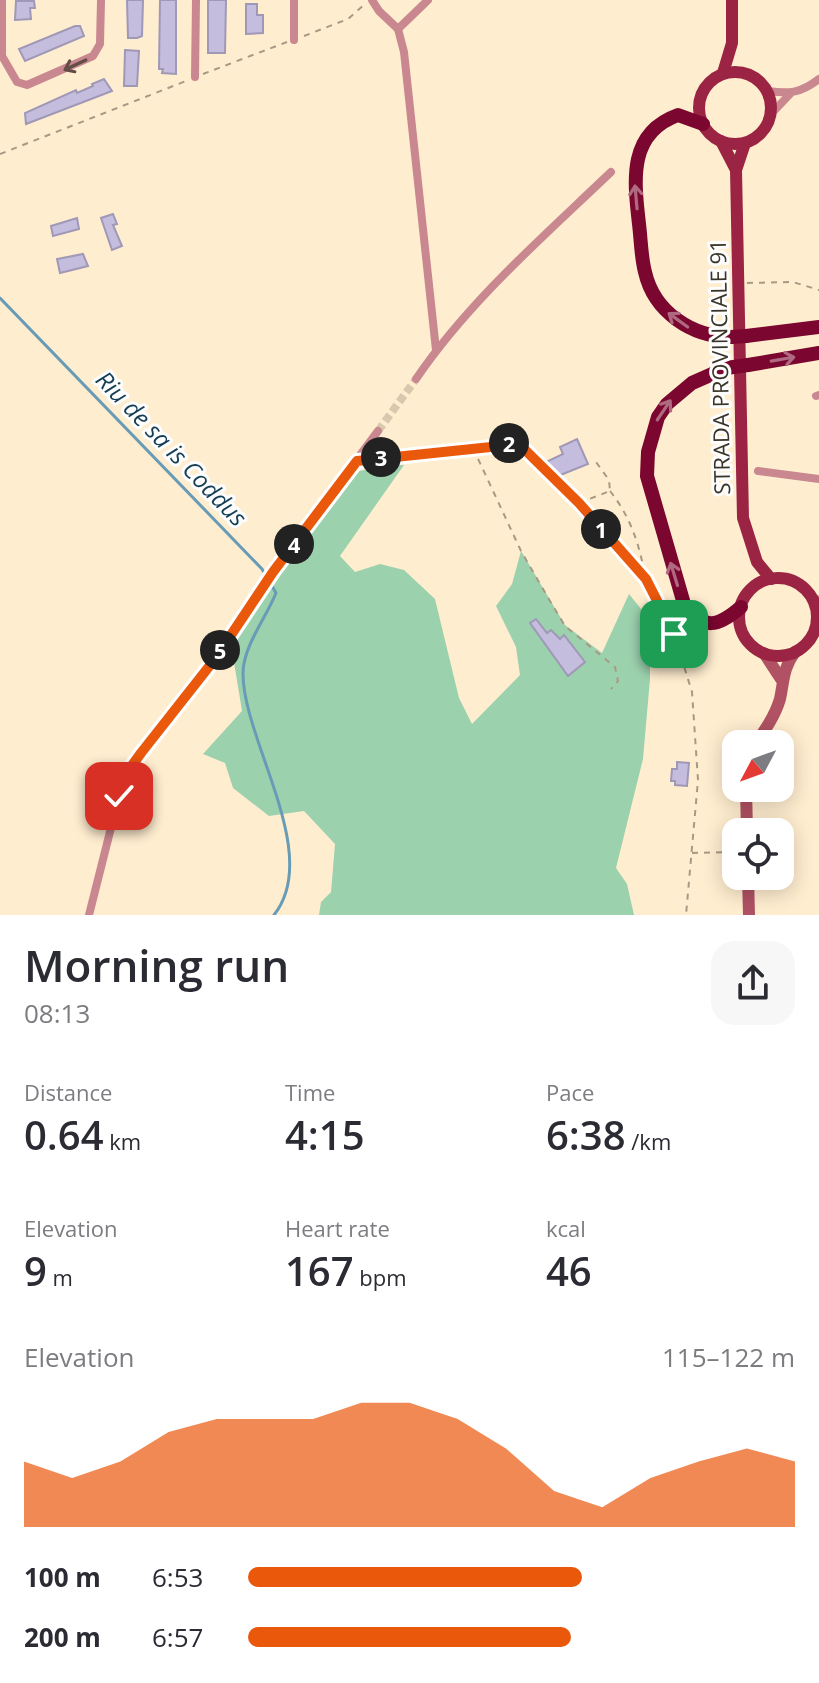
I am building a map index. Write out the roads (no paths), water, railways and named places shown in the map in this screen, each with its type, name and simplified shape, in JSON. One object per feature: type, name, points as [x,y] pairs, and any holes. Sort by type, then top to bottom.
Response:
[{"type":"highway","points":[[703,124],[678,115],[659,125],[640,146],[635,187],[645,274],[661,304],[678,322],[703,333],[731,337],[819,327]]},
{"type":"highway","points":[[741,607],[723,623],[713,623],[698,619],[684,604],[647,476],[653,432],[667,404],[692,383],[723,369],[819,353]]},
{"type":"main road","points":[[723,73],[732,43],[732,0]]},
{"type":"main road","points":[[732,43],[745,73]]},
{"type":"main road","points":[[723,73],[745,73],[762,83],[768,91],[771,114],[762,132],[745,143],[721,141],[703,124],[699,104],[702,94],[714,78],[723,73]]},
{"type":"main road","name":"STRADA PROVINCIALE 91","points":[[721,141],[736,170]]},
{"type":"main road","name":"STRADA PROVINCIALE 91","points":[[745,143],[736,170],[743,518],[757,562],[771,579]]},
{"type":"main road","name":"STRADA PROVINCIALE 91","points":[[754,587],[757,562]]},
{"type":"main road","points":[[771,579],[794,581],[815,598],[818,620],[806,644],[795,652],[775,655],[764,653],[748,641],[743,632],[741,607],[754,587],[771,579]]},
{"type":"street","points":[[2,0],[2,56],[17,82],[27,85],[93,56],[100,44],[101,0]]},
{"type":"street","points":[[195,77],[196,0]]},
{"type":"street","points":[[294,0],[294,40]]},
{"type":"street","points":[[370,0],[398,29],[404,52],[436,350]]},
{"type":"street","points":[[398,29],[428,0]]},
{"type":"street","points":[[768,91],[790,94],[802,91],[819,79]]},
{"type":"street","points":[[771,114],[790,94]]},
{"type":"street","points":[[416,379],[436,350],[524,255],[611,172]]},
{"type":"street","points":[[89,915],[128,771],[215,659],[268,580],[378,431]]},
{"type":"street","points":[[758,471],[819,479]]},
{"type":"street","points":[[765,730],[780,697],[785,665],[795,652]]},
{"type":"street","points":[[764,653],[781,679]]},
{"type":"street","points":[[748,890],[749,915]]},
{"type":"waterway","name":"Riu de sa is Coddus","points":[[0,298],[262,569],[276,593],[251,642],[243,672],[246,699],[276,796],[290,860],[287,890],[274,915]]},
{"type":"tunnel","points":[[378,431],[416,379]]}]
